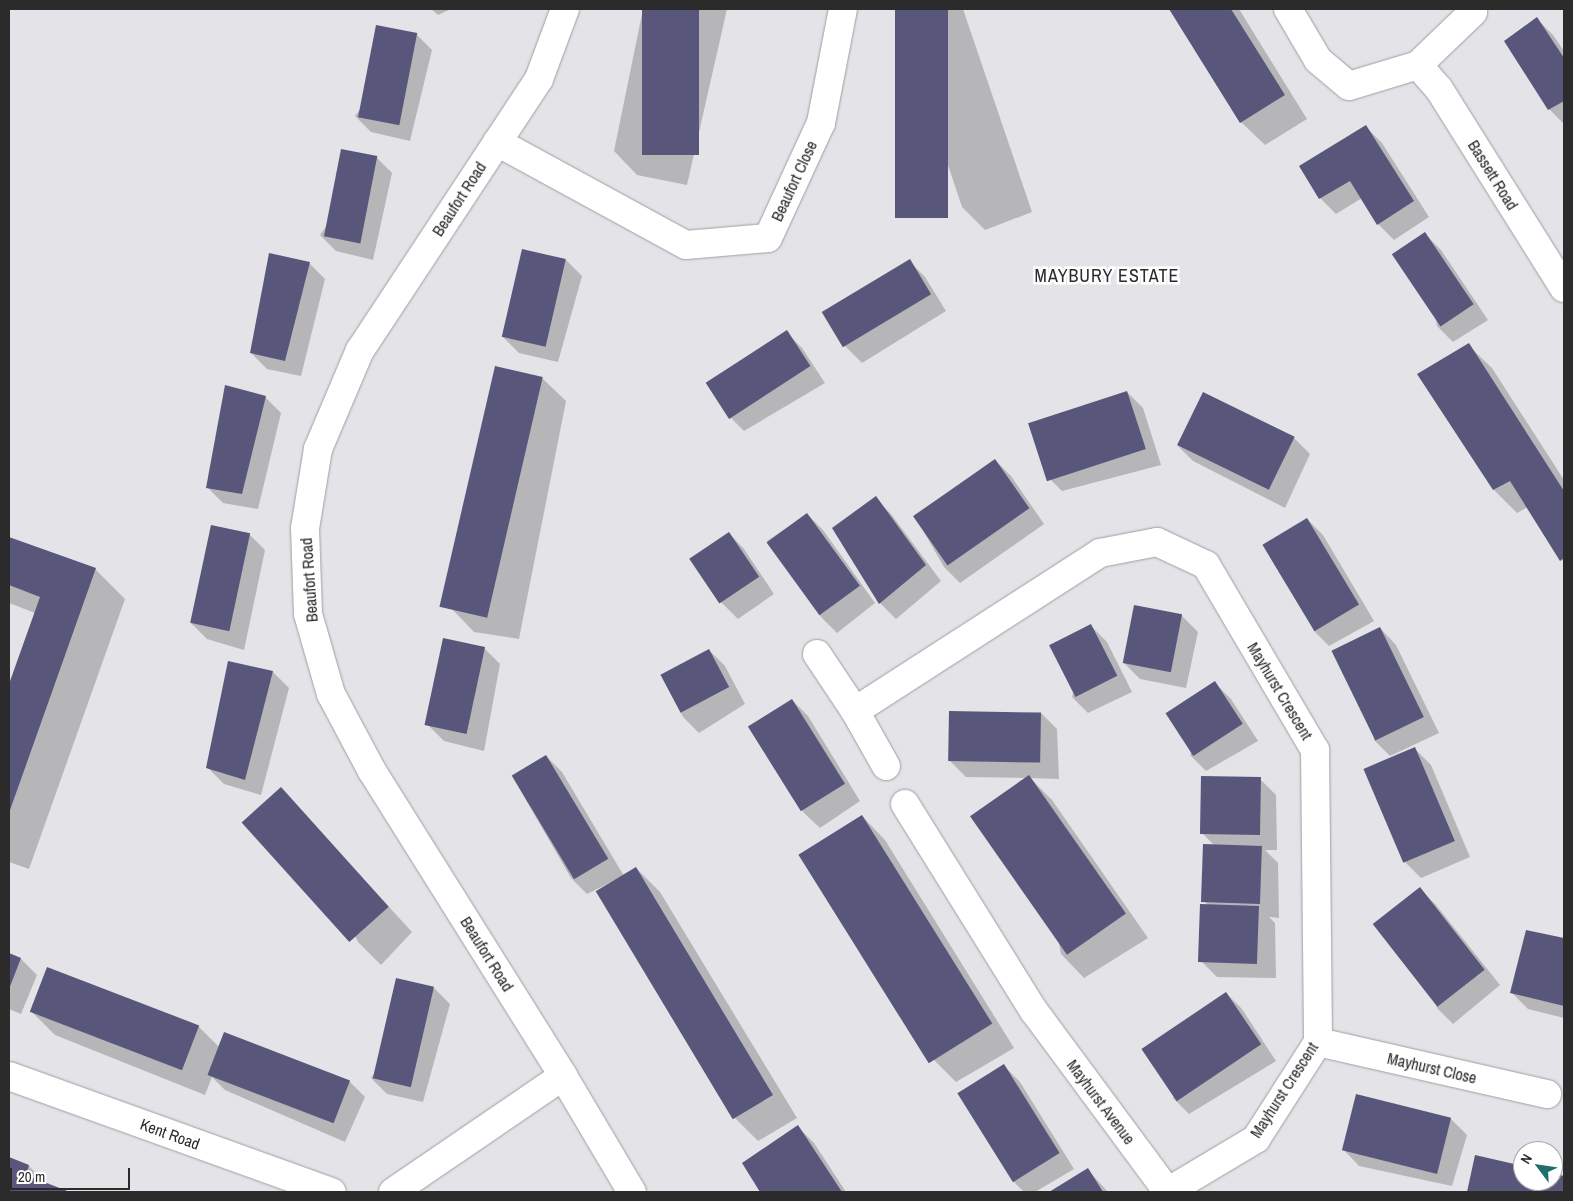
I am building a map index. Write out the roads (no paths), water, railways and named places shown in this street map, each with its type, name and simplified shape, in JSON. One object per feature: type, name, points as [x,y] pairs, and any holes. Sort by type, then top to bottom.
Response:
[{"type":"street","name":"Beaufort Road","points":[[565,9],[539,79],[360,350],[318,449],[306,528],[308,614],[331,694],[372,771],[563,1076],[632,1192]]},
{"type":"street","name":"Beaufort Close","points":[[497,142],[686,246],[768,238],[822,123],[843,9]]},
{"type":"street","points":[[1288,9],[1318,60],[1349,86],[1418,65],[1467,18],[1473,9]]},
{"type":"street","name":"Bassett Road","points":[[1418,65],[1439,89],[1564,288]]},
{"type":"street","name":"Mayhurst Crescent","points":[[855,711],[1100,553],[1158,542],[1206,565],[1314,750],[1318,1042],[1256,1139],[1168,1192]]},
{"type":"street","points":[[817,654],[855,711],[886,766]]},
{"type":"street","name":"Mayhurst Avenue","points":[[905,804],[1034,1011],[1168,1192]]},
{"type":"street","name":"Mayhurst Close","points":[[1318,1042],[1547,1094]]},
{"type":"street","name":"Kent Road","points":[[9,1076],[332,1192]]},
{"type":"street","points":[[393,1192],[563,1076]]},
{"type":"district","name":"MAYBURY ESTATE","points":[[1107,276]]}]
